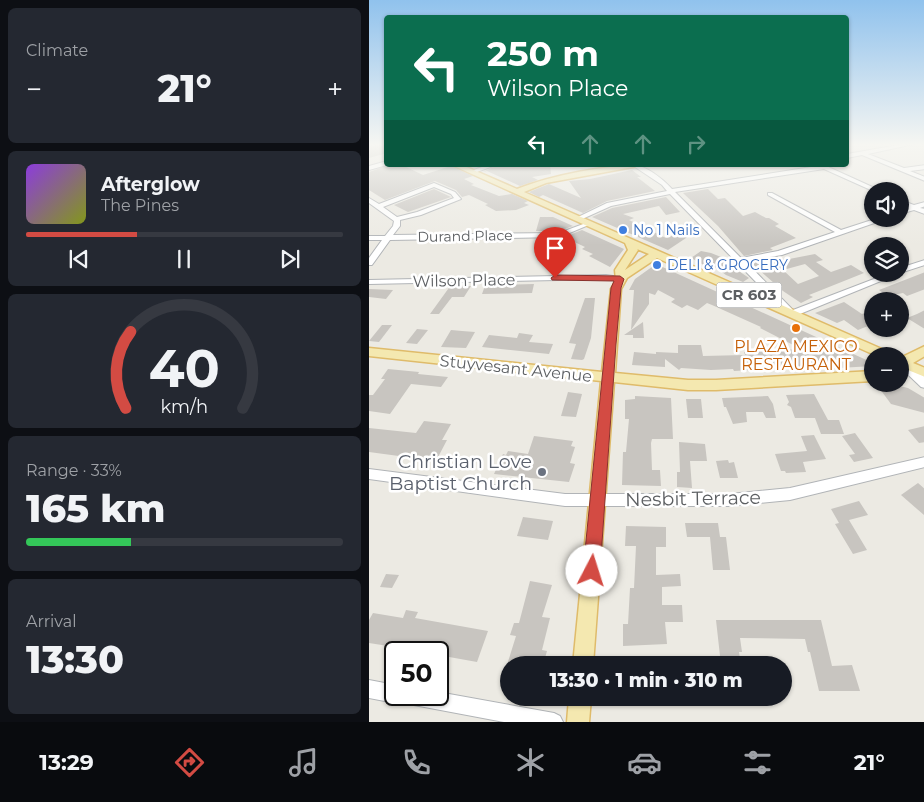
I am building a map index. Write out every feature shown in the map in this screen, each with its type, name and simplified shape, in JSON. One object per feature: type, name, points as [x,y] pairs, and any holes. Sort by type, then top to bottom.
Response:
[{"type":"main road","name":"CR 603","points":[[485,178],[867,347]]},
{"type":"main road","points":[[517,192],[544,181],[563,178]]},
{"type":"main road","points":[[584,656],[616,288],[620,279],[621,267],[633,250],[628,241]]},
{"type":"main road","points":[[620,279],[657,254]]},
{"type":"main road","points":[[909,358],[924,350]]},
{"type":"main road","name":"Stuyvesant Avenue","points":[[369,352],[697,386],[864,377]]},
{"type":"main road","points":[[909,366],[924,373]]},
{"type":"main road","points":[[578,722],[579,706]]},
{"type":"street","points":[[653,178],[671,192],[792,314],[874,282]]},
{"type":"street","points":[[578,219],[609,204],[754,178]]},
{"type":"street","points":[[847,178],[864,185]]},
{"type":"street","points":[[369,200],[397,219],[427,212],[459,199],[453,193],[434,185],[379,206]]},
{"type":"street","points":[[770,194],[840,232]]},
{"type":"street","points":[[909,209],[924,204]]},
{"type":"street","points":[[909,206],[924,212]]},
{"type":"street","points":[[369,263],[397,224],[397,219]]},
{"type":"street","name":"Durand Place","points":[[369,238],[560,235],[588,224]]},
{"type":"street","points":[[740,260],[779,253],[864,224]]},
{"type":"street","points":[[909,268],[924,262]]},
{"type":"street","name":"Wilson Place","points":[[369,282],[606,277],[620,279]]},
{"type":"street","points":[[756,298],[765,289],[764,285]]},
{"type":"street","points":[[909,370],[924,384]]},
{"type":"street","name":"Nesbit Terrace","points":[[369,474],[557,499],[730,500],[774,496],[808,490],[924,462]]},
{"type":"street","points":[[369,689],[384,692]]},
{"type":"street","points":[[449,703],[554,722]]},
{"type":"building","points":[[369,178],[468,178],[464,179],[474,184],[471,185],[499,196],[512,194],[528,201],[524,203],[529,205],[516,210],[496,211],[485,205],[488,204],[469,195],[462,197],[456,190],[435,181],[385,200],[369,190]]},
{"type":"building","points":[[502,178],[533,178],[538,180],[520,186]]},
{"type":"building","points":[[638,178],[655,191],[607,201],[583,213],[543,195],[539,197],[529,192],[549,184],[581,198],[569,181]]},
{"type":"building","points":[[434,189],[451,197],[408,212],[394,205]]},
{"type":"building","points":[[708,189],[718,199],[725,198],[743,216],[755,212],[779,224],[775,226],[796,238],[770,248],[773,250],[744,256],[718,226],[683,193]]},
{"type":"building","points":[[666,197],[680,212],[666,215],[659,206],[623,214],[634,218],[629,220],[666,238],[685,231],[682,228],[693,226],[696,229],[701,228],[668,250],[592,217],[612,208]]},
{"type":"building","points":[[540,217],[553,217],[573,226],[559,231],[536,231]]},
{"type":"building","points":[[582,230],[624,249],[610,267],[589,256],[593,254],[582,249],[585,247],[564,237]]},
{"type":"building","points":[[540,239],[561,239],[559,247],[538,249]]},
{"type":"building","points":[[701,251],[726,259],[724,261],[749,278],[743,282],[726,275],[715,267],[711,269],[691,258]]},
{"type":"building","points":[[815,254],[823,260],[816,262],[831,272],[851,265],[864,273],[809,295],[813,297],[801,303],[783,291],[750,262],[781,257],[784,260]],"holes":[[[805,264],[819,276],[798,284],[783,270]]]},
{"type":"building","points":[[656,264],[864,359],[864,367],[822,369],[819,366],[734,371],[733,369],[681,368],[679,370],[665,359],[665,367],[632,365],[634,352],[678,353],[678,345],[701,345],[703,356],[745,355],[744,352],[801,349],[761,327],[707,303],[698,310],[687,305],[682,308],[671,302],[675,299],[658,290],[655,295],[649,293],[649,304],[631,330],[634,290],[629,290],[635,279]]},
{"type":"building","points":[[925,272],[925,289],[909,295],[909,292],[882,292],[879,290],[899,282],[909,282],[909,278]]},
{"type":"building","points":[[486,283],[494,283],[493,285],[534,284],[532,293],[482,294]]},
{"type":"building","points":[[451,285],[471,286],[464,297],[452,297],[439,314],[430,314]]},
{"type":"building","points":[[369,289],[393,290],[386,299],[369,297]]},
{"type":"building","points":[[585,298],[595,298],[591,338],[584,359],[571,359],[576,344],[569,343]]},
{"type":"building","points":[[844,302],[862,314],[864,313],[864,328],[858,330],[844,320],[837,323],[815,313]]},
{"type":"building","points":[[925,310],[925,329],[909,319],[909,317]]},
{"type":"building","points":[[643,322],[644,338],[633,338],[633,335],[624,335]]},
{"type":"building","points":[[382,325],[392,325],[379,342],[369,341]]},
{"type":"building","points":[[417,329],[428,330],[417,344],[406,343]]},
{"type":"building","points":[[451,330],[475,332],[466,348],[441,347]]},
{"type":"building","points":[[519,333],[533,335],[529,342],[553,344],[549,354],[482,347],[489,335],[517,338]]},
{"type":"building","points":[[388,369],[448,377],[441,387],[411,384],[390,414],[369,411],[369,395],[373,395],[385,379],[381,379]]},
{"type":"building","points":[[909,389],[925,398],[925,413],[891,404],[882,392],[909,392]]},
{"type":"building","points":[[568,392],[582,394],[576,417],[561,416]]},
{"type":"building","points":[[814,394],[828,420],[839,420],[844,434],[821,434],[815,418],[795,418],[791,407],[787,405],[789,402],[786,395]]},
{"type":"building","points":[[635,396],[671,398],[673,439],[652,439],[651,443],[652,470],[660,470],[661,486],[622,485],[623,452],[626,452],[629,419],[625,419],[625,400],[635,399]]},
{"type":"building","points":[[768,396],[773,404],[776,418],[766,418],[763,412],[746,412],[747,422],[733,424],[726,407],[724,407],[722,398]]},
{"type":"building","points":[[686,399],[701,399],[703,418],[688,418]]},
{"type":"building","points":[[424,421],[451,424],[442,440],[447,440],[436,461],[369,452],[369,428],[416,433]]},
{"type":"building","points":[[925,426],[925,442],[919,443],[908,430]]},
{"type":"building","points":[[855,433],[873,458],[854,462],[849,455],[855,454],[842,436]]},
{"type":"building","points":[[814,435],[826,459],[803,462],[806,472],[786,473],[781,471],[775,454],[807,451],[801,436]]},
{"type":"building","points":[[534,436],[573,441],[571,446],[575,447],[570,463],[575,464],[569,482],[494,474],[503,454],[506,455],[508,451],[528,454]]},
{"type":"building","points":[[679,442],[705,444],[707,461],[690,461],[692,488],[677,487],[677,472],[680,472]]},
{"type":"building","points":[[728,460],[729,463],[734,462],[738,478],[720,478],[716,461]]},
{"type":"building","points":[[918,483],[925,489],[925,516],[901,495]]},
{"type":"building","points":[[859,501],[868,515],[849,520],[867,550],[853,554],[835,524],[839,523],[831,509]]},
{"type":"building","points":[[523,517],[553,521],[548,540],[517,536]]},
{"type":"building","points":[[685,523],[718,523],[720,537],[726,537],[730,570],[713,570],[710,537],[687,537]]},
{"type":"building","points":[[626,526],[666,527],[666,547],[656,547],[656,575],[680,574],[681,586],[662,587],[662,605],[682,605],[683,622],[665,622],[667,644],[623,646],[623,624],[628,624],[630,588],[634,588],[636,546],[625,546]]},
{"type":"building","points":[[386,574],[399,575],[392,588],[380,587]]},
{"type":"building","points":[[530,581],[552,585],[542,617],[550,618],[542,650],[547,651],[546,656],[510,656],[516,636],[510,635],[514,623],[519,623]]},
{"type":"building","points":[[406,610],[418,612],[415,618],[488,631],[477,662],[449,657],[449,641],[384,641],[384,645],[369,643],[369,620],[373,613],[403,618]]},
{"type":"building","points":[[716,620],[821,620],[832,666],[852,665],[860,691],[819,691],[805,639],[740,638],[742,652],[739,652],[740,656],[720,656]]},
{"type":"place","name":"No 1 Nails","points":[[623,230]]},
{"type":"place","name":"DELI & GROCERY","points":[[657,265]]},
{"type":"place","name":"PLAZA MEXICO RESTAURANT","points":[[796,328]]},
{"type":"place","name":"Christian Love Baptist Church","points":[[542,472]]},
{"type":"route","points":[[555,278],[606,277],[620,279],[616,288],[610,344],[592,571]]}]
